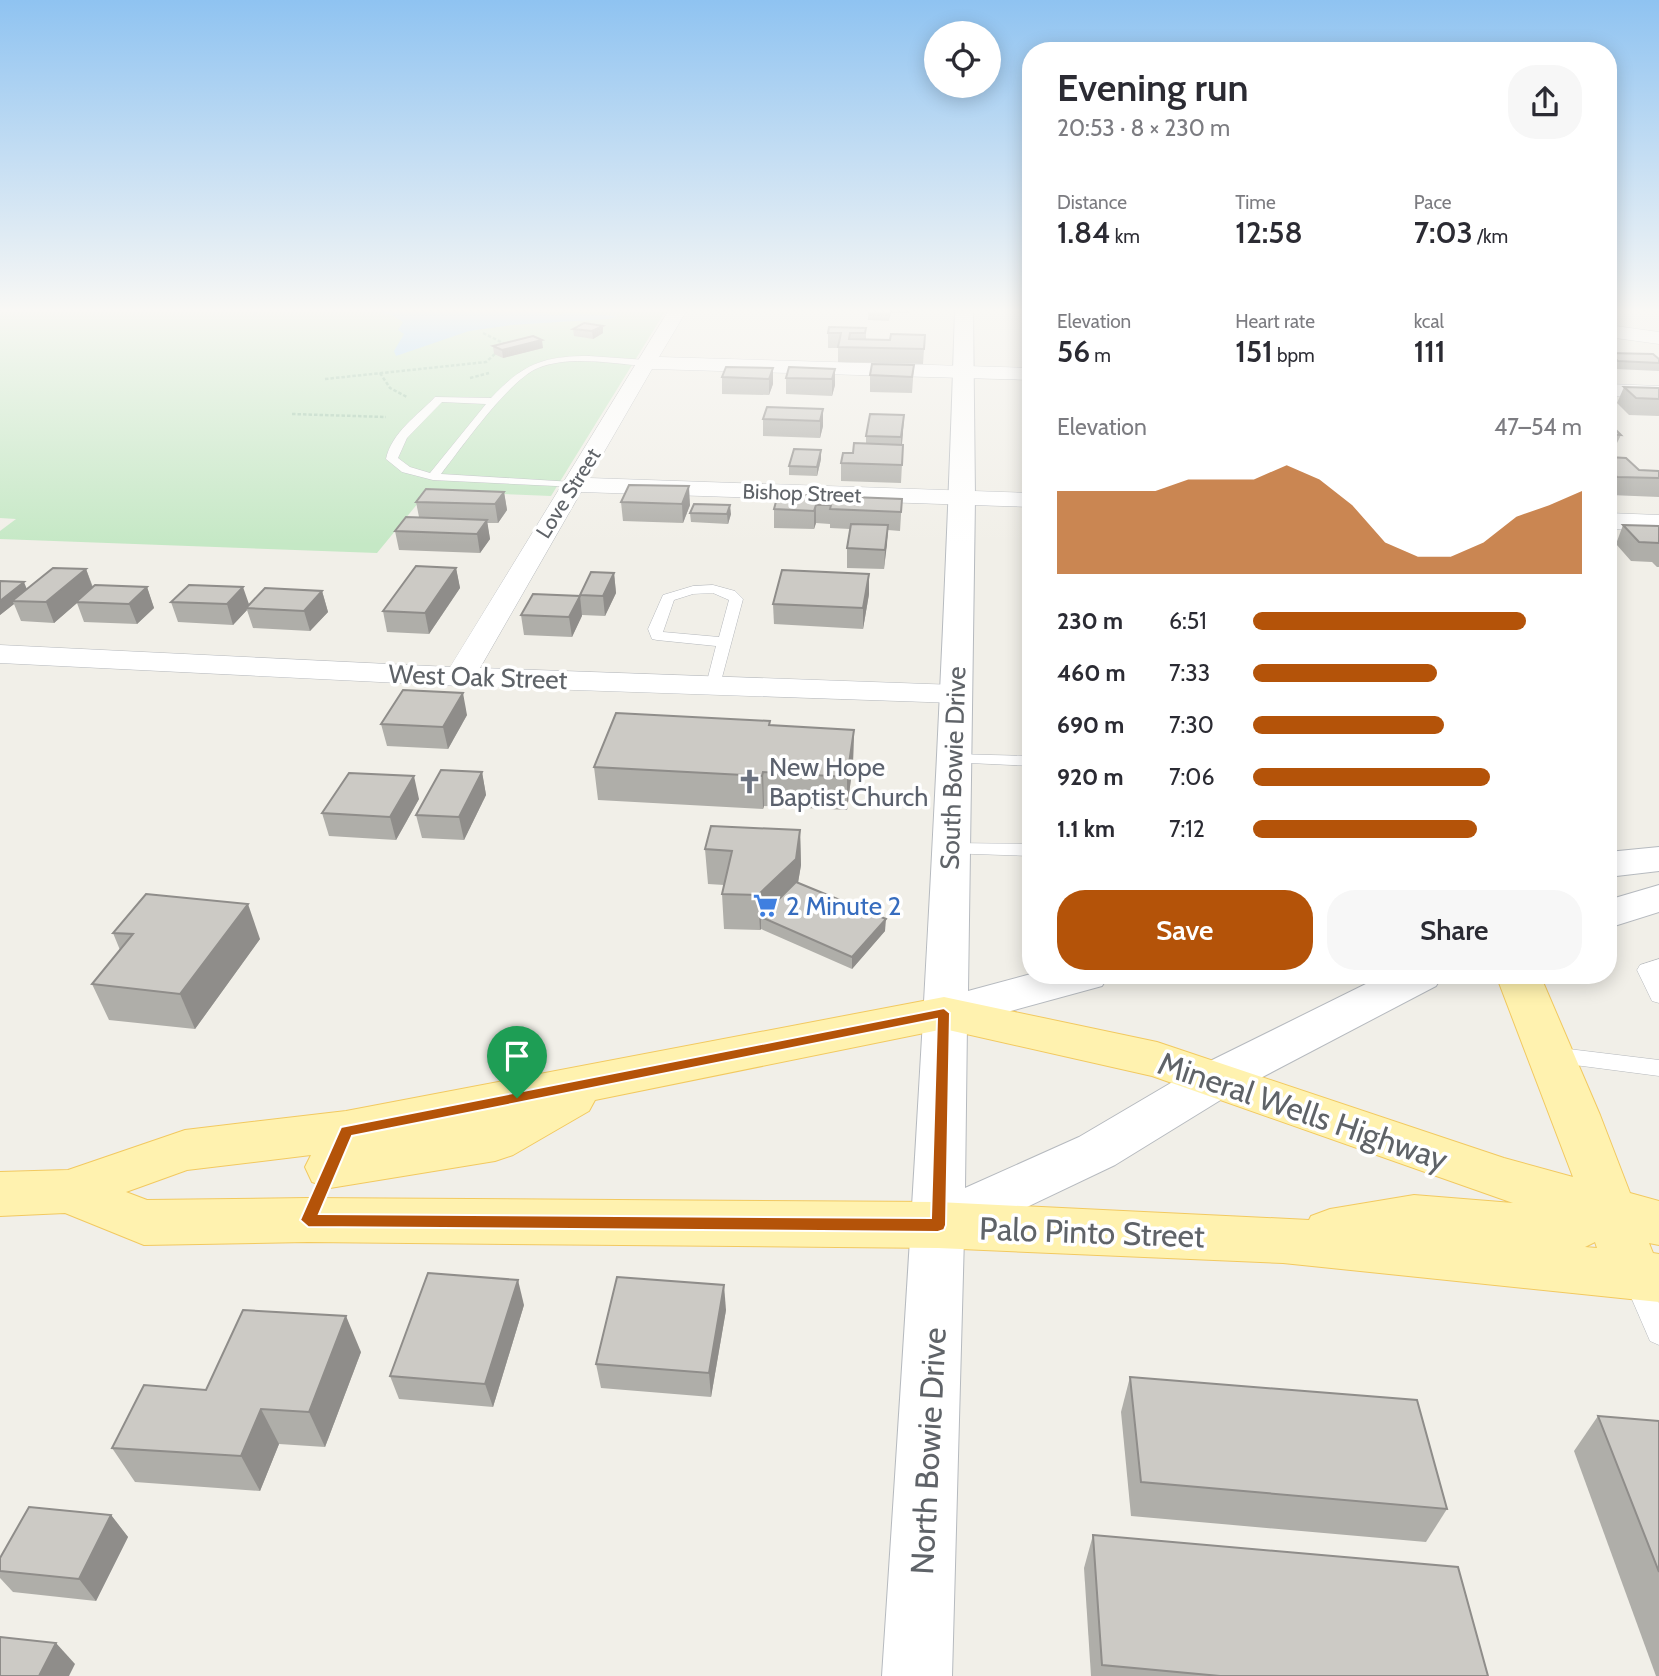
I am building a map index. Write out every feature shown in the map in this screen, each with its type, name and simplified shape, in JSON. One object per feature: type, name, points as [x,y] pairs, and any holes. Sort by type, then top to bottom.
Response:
[{"type":"main road","points":[[1522,984],[1552,1055],[1610,1211],[1647,1276]]},
{"type":"main road","name":"Mineral Wells Highway","points":[[944,1013],[1157,1060],[1504,1179],[1659,1223]]},
{"type":"main road","name":"Palo Pinto Street","points":[[0,1194],[68,1191],[186,1150],[338,1149],[495,1141],[602,1082],[944,1013]]},
{"type":"main road","points":[[308,1220],[338,1149]]},
{"type":"main road","name":"Palo Pinto Street","points":[[68,1191],[144,1223],[308,1220],[938,1225],[1283,1240],[1647,1276]]},
{"type":"main road","points":[[1283,1240],[1414,1217],[1568,1230],[1610,1211]]},
{"type":"street","name":"Love Street","points":[[460,677],[552,516],[631,388]]},
{"type":"street","name":"South Bowie Drive","points":[[938,1225],[962,498],[963,388]]},
{"type":"street","points":[[1617,390],[1659,392]]},
{"type":"street","name":"Bishop Street","points":[[573,485],[1022,500]]},
{"type":"street","points":[[1617,521],[1659,523]]},
{"type":"street","name":"West Oak Street","points":[[0,654],[460,677],[956,694]]},
{"type":"street","points":[[1617,864],[1659,859]]},
{"type":"street","points":[[1617,911],[1659,898]]},
{"type":"street","points":[[944,1013],[1053,984]]},
{"type":"street","points":[[938,1225],[1097,1151],[1215,1080],[1403,984]]},
{"type":"street","name":"North Bowie Drive","points":[[917,1676],[938,1225]]},
{"type":"lane","points":[[433,477],[508,388]]},
{"type":"lane","points":[[496,401],[439,399],[391,450],[392,458],[398,466],[433,477],[573,485]]},
{"type":"lane","points":[[713,685],[736,599],[733,594],[719,591],[687,589],[668,598],[655,629],[657,636],[724,642]]},
{"type":"lane","points":[[954,759],[1022,761]]},
{"type":"lane","points":[[951,849],[1022,850]]},
{"type":"lane","points":[[1659,966],[1647,970],[1659,996]]},
{"type":"lane","points":[[1552,1055],[1659,1068]]},
{"type":"lane","points":[[1647,1276],[1659,1333]]},
{"type":"path","points":[[389,388],[407,397]]},
{"type":"path","points":[[292,414],[386,418]]},
{"type":"green space","points":[[0,388],[618,388],[551,496],[428,491],[377,553],[0,539],[0,531],[16,519],[0,518]]},
{"type":"building","points":[[1625,388],[1659,388],[1659,399],[1636,398]]},
{"type":"building","points":[[767,407],[823,409],[820,421],[763,419]]},
{"type":"building","points":[[870,414],[904,415],[901,437],[866,436]]},
{"type":"building","points":[[854,443],[903,445],[902,465],[841,463],[843,453],[853,453]]},
{"type":"building","points":[[794,449],[821,450],[817,467],[789,466]]},
{"type":"building","points":[[1617,458],[1626,458],[1639,470],[1659,471],[1659,478],[1617,477]]},
{"type":"building","points":[[629,485],[689,486],[682,504],[621,502]]},
{"type":"building","points":[[426,489],[504,492],[495,504],[416,502]]},
{"type":"building","points":[[778,494],[902,499],[901,512],[830,509],[831,505],[816,505],[814,511],[774,509]]},
{"type":"building","points":[[694,504],[730,505],[727,514],[690,513]]},
{"type":"building","points":[[406,517],[487,520],[477,534],[395,531]]},
{"type":"building","points":[[851,524],[888,525],[885,550],[847,548]]},
{"type":"building","points":[[1623,525],[1659,526],[1659,543],[1639,542]]},
{"type":"building","points":[[416,566],[456,568],[425,613],[383,611]]},
{"type":"building","points":[[53,568],[86,569],[46,602],[12,601]]},
{"type":"building","points":[[782,570],[869,574],[863,608],[773,604]]},
{"type":"building","points":[[591,572],[614,573],[603,596],[580,595]]},
{"type":"building","points":[[0,581],[24,582],[0,601]]},
{"type":"building","points":[[95,585],[147,587],[129,604],[76,602]]},
{"type":"building","points":[[189,585],[243,587],[227,604],[171,602]]},
{"type":"building","points":[[265,588],[322,591],[304,611],[246,608]]},
{"type":"building","points":[[533,594],[580,596],[569,617],[521,615]]},
{"type":"building","points":[[403,690],[463,693],[443,727],[381,724]]},
{"type":"building","points":[[616,713],[770,721],[769,725],[854,730],[847,777],[763,772],[762,776],[594,767]]},
{"type":"building","points":[[441,770],[482,772],[459,817],[416,815]]},
{"type":"building","points":[[349,773],[414,776],[390,817],[322,813]]},
{"type":"building","points":[[711,826],[800,830],[796,859],[758,895],[722,894],[732,851],[705,849]]},
{"type":"building","points":[[796,882],[886,919],[852,957],[761,917]]},
{"type":"building","points":[[146,894],[248,904],[180,994],[92,984],[133,934],[113,933]]},
{"type":"building","points":[[428,1273],[518,1280],[485,1384],[390,1376]]},
{"type":"building","points":[[617,1277],[724,1285],[709,1373],[596,1364]]},
{"type":"building","points":[[243,1310],[346,1316],[309,1412],[261,1409],[241,1456],[112,1448],[144,1385],[206,1390]]},
{"type":"building","points":[[1130,1377],[1417,1400],[1447,1509],[1141,1482]]},
{"type":"building","points":[[1598,1416],[1659,1421],[1659,1572]]},
{"type":"building","points":[[29,1507],[111,1515],[79,1579],[0,1571],[0,1558]]},
{"type":"building","points":[[1093,1535],[1458,1567],[1488,1676],[1220,1676],[1102,1665]]},
{"type":"building","points":[[0,1637],[56,1643],[39,1676],[0,1676]]},
{"type":"place","name":"New Hope Baptist Church","points":[[749,782]]},
{"type":"place","name":"2 Minute 2","points":[[766,906]]},
{"type":"route","points":[[944,1013],[938,1225],[308,1220],[346,1131],[517,1098],[944,1013]]}]
